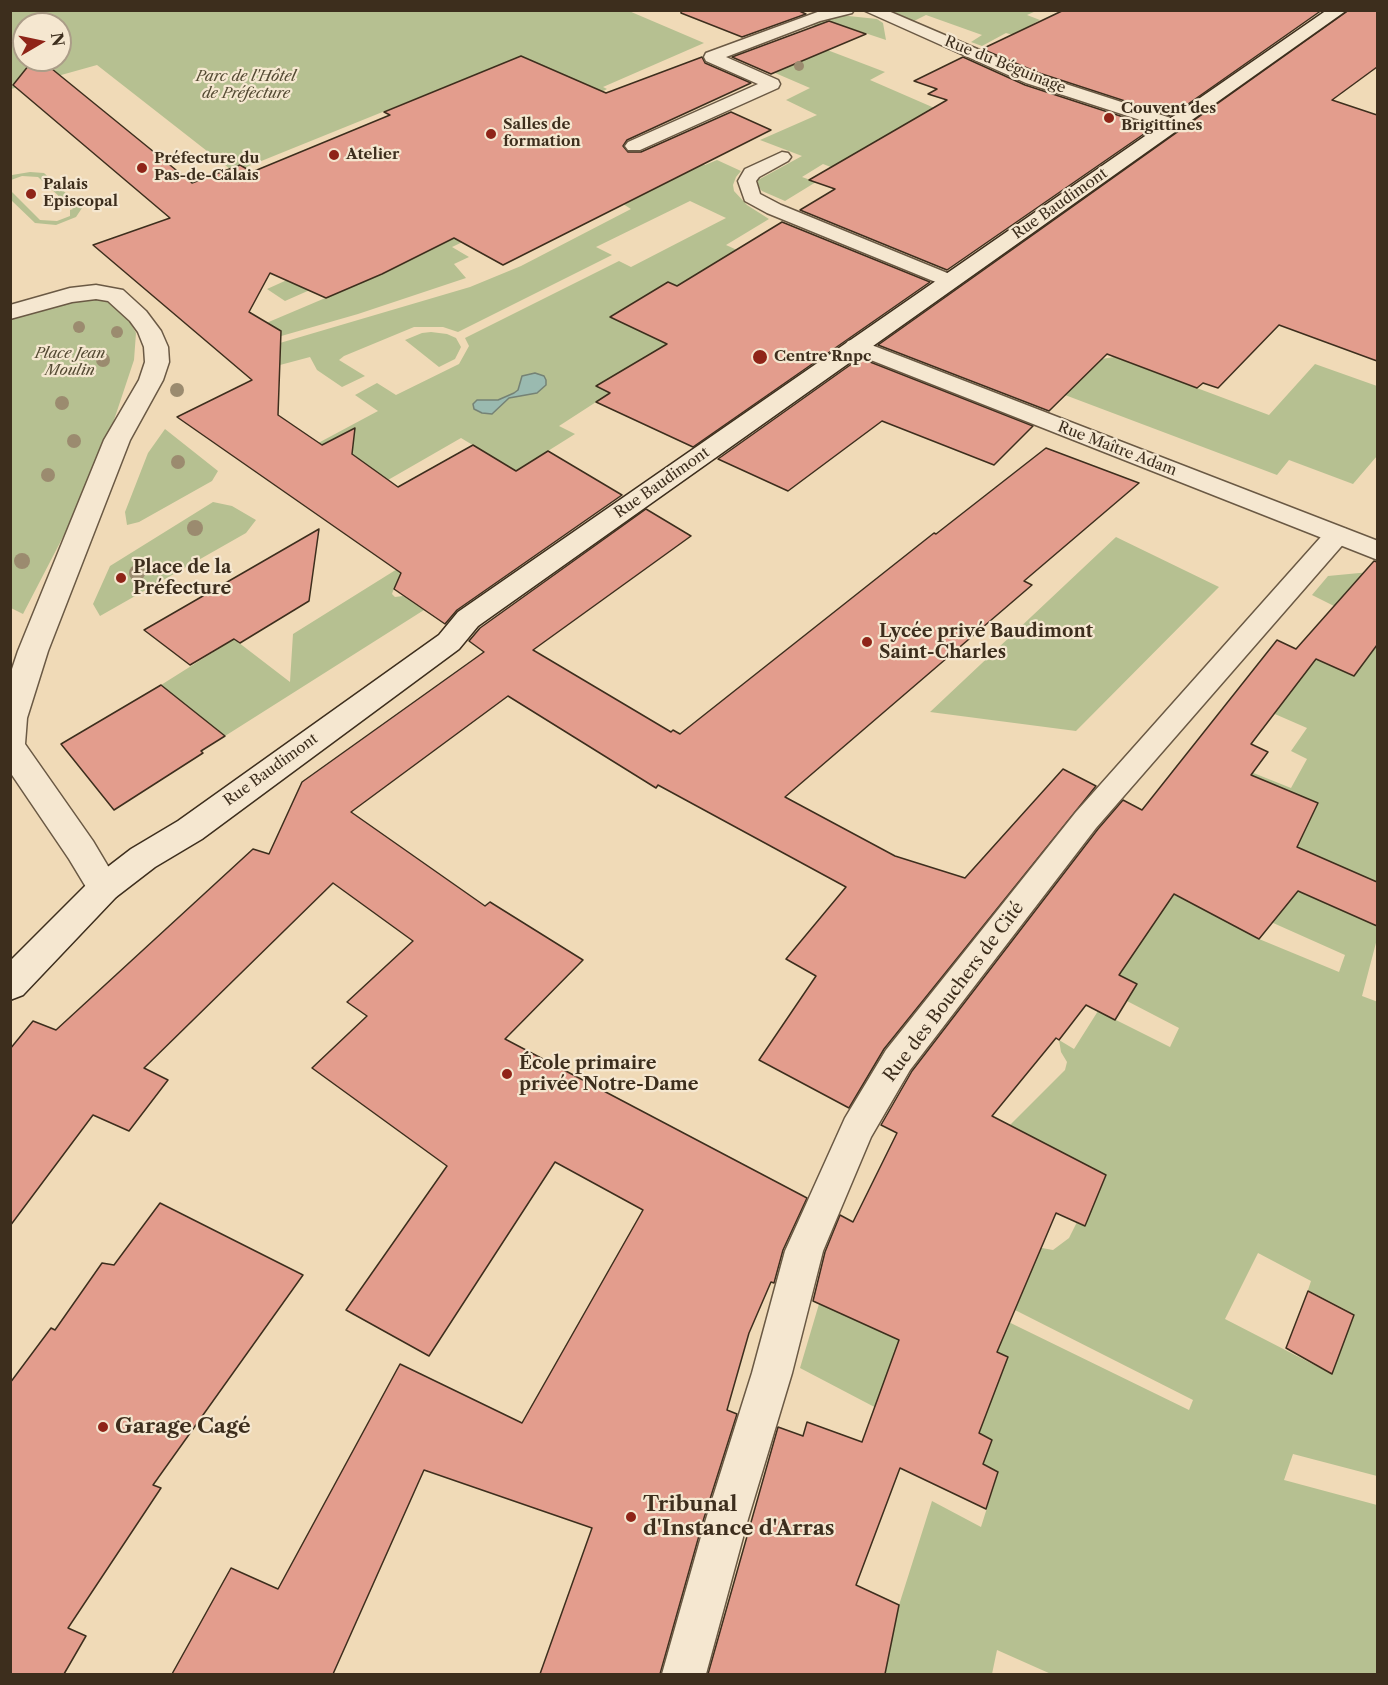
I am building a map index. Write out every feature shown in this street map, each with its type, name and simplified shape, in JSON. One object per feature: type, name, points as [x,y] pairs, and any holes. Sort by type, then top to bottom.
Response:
[{"type":"street","name":"Rue Baudimont","points":[[10,985],[104,888],[143,858],[190,830],[449,642],[468,619],[1340,10]]},
{"type":"street","points":[[10,312],[70,295],[96,292],[115,295],[138,316],[149,331],[156,347],[157,362],[151,380],[117,440],[23,676],[12,718],[10,745],[104,888]]},
{"type":"street","name":"Rue Maître Adam","points":[[856,346],[1377,551]]},
{"type":"lane","points":[[634,146],[772,84],[712,57],[815,17],[846,10]]},
{"type":"lane","name":"Rue du Béguinage","points":[[871,10],[1032,79],[1174,125]]},
{"type":"lane","points":[[782,157],[753,173],[747,181],[752,197],[774,209],[950,281]]},
{"type":"lane","name":"Rue des Bouchers de Cité","points":[[684,1674],[727,1519],[772,1373],[804,1251],[857,1129],[898,1060],[1086,820],[1337,535]]},
{"type":"green space","name":"Parc de l'Hôtel de Préfecture","points":[[10,11],[629,11],[704,43],[603,87],[607,89],[598,94],[607,144],[650,166],[680,153],[705,165],[717,160],[741,171],[733,185],[734,191],[747,205],[769,219],[726,245],[746,254],[611,317],[675,348],[597,386],[610,393],[559,426],[575,434],[516,471],[461,438],[388,480],[352,454],[353,448],[337,437],[310,451],[307,449],[378,411],[355,395],[377,383],[396,395],[459,364],[469,346],[465,338],[619,261],[631,267],[726,218],[690,201],[596,247],[612,255],[458,332],[443,327],[414,327],[344,356],[339,360],[365,376],[342,387],[317,370],[310,357],[280,365],[229,358],[470,287],[521,266],[631,209],[623,204],[572,231],[530,210],[452,247],[469,257],[454,264],[466,278],[358,314],[222,353],[212,346],[382,274],[518,205],[563,74],[521,56],[244,168],[230,169],[97,65],[72,72],[72,12],[12,12],[12,72],[72,72],[11,89]]},
{"type":"green space","points":[[892,11],[1036,11],[1027,15],[1040,20],[1024,29],[1071,45],[1063,49],[1006,33],[982,46],[971,42],[982,35],[926,15],[914,21]]},
{"type":"green space","points":[[839,15],[877,19],[883,23],[886,40],[853,29],[822,48],[885,72],[870,80],[946,113],[857,177],[823,164],[802,177],[816,182],[785,201],[762,191],[758,187],[758,180],[802,156],[760,140],[817,115],[786,100],[810,88],[731,54],[742,50],[763,59],[827,30],[809,24]]},
{"type":"green space","points":[[30,172],[44,173],[82,208],[76,217],[56,225],[35,223],[11,200],[11,191],[40,220],[57,221],[70,216],[70,210],[73,209],[38,177],[22,176],[11,180],[12,175]]},
{"type":"green space","points":[[331,265],[346,274],[285,301],[267,289],[287,280],[292,283]]},
{"type":"green space","name":"Place Jean Moulin","points":[[79,298],[104,300],[124,312],[136,333],[134,360],[110,432],[65,533],[23,614],[11,608],[11,317]]},
{"type":"green space","points":[[431,332],[456,338],[461,347],[455,359],[439,367],[405,340]]},
{"type":"green space","points":[[1114,357],[1269,415],[1315,364],[1377,386],[1377,456],[1353,484],[1289,460],[1277,475],[1065,395],[1051,367]]},
{"type":"green space","points":[[165,429],[218,471],[212,481],[139,522],[127,525],[125,512],[148,453]]},
{"type":"green space","points":[[213,502],[232,506],[256,520],[246,533],[100,616],[93,604],[110,566]]},
{"type":"green space","points":[[1116,537],[1219,587],[1076,731],[930,712]]},
{"type":"green space","points":[[402,566],[415,575],[394,588],[392,594],[395,597],[403,596],[424,610],[225,736],[161,685],[234,639],[290,682],[293,634]]},
{"type":"green space","points":[[1370,572],[1377,575],[1377,591],[1355,582],[1334,606],[1312,595],[1328,576]]},
{"type":"green space","points":[[1377,646],[1377,882],[1267,834],[1245,780],[1251,772],[1291,788],[1307,759],[1291,751],[1307,728],[1261,708],[1302,652],[1353,676]],"holes":[[[1289,791],[1318,803],[1303,835]]]},
{"type":"green space","points":[[1279,883],[1377,926],[1377,939],[1362,996],[1378,1002],[1377,1476],[1293,1454],[1284,1480],[1377,1505],[1377,1674],[1051,1674],[997,1650],[992,1674],[885,1674],[899,1605],[932,1501],[981,1527],[998,1473],[983,1464],[945,1416],[930,1322],[943,1290],[1189,1410],[1193,1400],[1015,1310],[1030,1274],[1024,1270],[1031,1246],[1053,1250],[1069,1238],[1077,1222],[1090,1213],[1106,1176],[1010,1125],[1065,1070],[1067,1062],[1061,1052],[1059,1040],[1074,1049],[1098,1011],[1170,1047],[1179,1028],[1127,1001],[1137,984],[1117,974],[1174,894],[1259,939],[1339,972],[1345,955],[1262,918]],"holes":[[[1258,1253],[1311,1281],[1308,1290],[1354,1314],[1332,1374],[1225,1319]]]},
{"type":"green space","points":[[819,1304],[869,1326],[924,1318],[884,1412],[800,1368]]},
{"type":"water","points":[[535,373],[544,376],[546,380],[546,385],[537,393],[509,398],[492,414],[474,409],[473,404],[477,400],[498,400],[514,393],[518,390],[522,376]]},
{"type":"building","points":[[681,10],[797,10],[806,14],[742,37],[681,13]]},
{"type":"building","points":[[1064,10],[1322,10],[1171,116],[1039,73],[982,49]]},
{"type":"building","points":[[1349,10],[1377,10],[1377,67],[1332,100],[1377,115],[1377,361],[1279,325],[1218,388],[1203,383],[1197,388],[1107,354],[1049,411],[878,345]]},
{"type":"building","points":[[829,21],[866,34],[771,74],[732,57]]},
{"type":"building","points":[[521,56],[606,93],[702,57],[705,63],[751,83],[627,140],[623,146],[628,152],[641,152],[731,112],[771,130],[503,265],[454,238],[382,274],[326,298],[270,273],[249,312],[281,331],[278,415],[322,445],[355,428],[352,454],[398,487],[473,445],[516,471],[548,451],[622,495],[457,610],[445,624],[394,589],[401,573],[177,417],[252,380],[93,245],[170,218],[13,85],[23,72],[56,72],[192,183],[240,165],[252,172],[390,115],[384,112]]},
{"type":"building","points":[[963,57],[1025,85],[1154,127],[947,270],[800,210],[835,189],[809,180],[947,100],[928,94],[937,89],[914,81]]},
{"type":"building","points":[[782,222],[930,282],[693,447],[596,402],[610,393],[596,386],[667,344],[610,317],[668,282],[677,286]]},
{"type":"building","points":[[860,358],[1033,426],[994,465],[882,421],[788,491],[718,459]]},
{"type":"building","points":[[1046,448],[1139,483],[1024,581],[1032,585],[785,797],[895,856],[965,878],[1063,769],[1096,786],[884,1049],[849,1108],[759,1060],[816,976],[786,959],[846,887],[658,785],[656,788],[508,696],[351,812],[485,906],[490,902],[583,960],[505,1039],[807,1198],[783,1250],[774,1283],[771,1282],[749,1333],[727,1410],[737,1414],[704,1518],[660,1674],[540,1674],[592,1528],[424,1470],[333,1674],[172,1674],[231,1568],[278,1589],[400,1364],[522,1423],[643,1210],[555,1162],[429,1356],[346,1310],[447,1166],[312,1068],[367,1016],[347,1002],[413,941],[333,883],[144,1068],[168,1080],[129,1131],[93,1115],[10,1226],[10,1049],[33,1021],[56,1030],[253,849],[269,854],[302,782],[484,652],[469,641],[480,628],[646,509],[691,536],[533,650],[671,732],[673,730],[680,734],[934,533],[936,534]]},
{"type":"building","points":[[319,529],[309,601],[240,643],[234,639],[190,665],[144,630]]},
{"type":"building","points":[[1374,561],[1377,562],[1377,645],[1354,676],[1316,659],[1251,744],[1268,752],[1251,775],[1318,803],[1297,847],[1377,882],[1377,926],[1298,891],[1259,939],[1174,894],[1119,975],[1137,984],[1115,1020],[1086,1005],[1059,1040],[1056,1038],[992,1116],[1106,1175],[1085,1226],[1056,1213],[997,1352],[1008,1357],[979,1433],[992,1440],[983,1464],[998,1472],[986,1509],[900,1468],[856,1585],[899,1605],[885,1674],[708,1674],[778,1427],[803,1436],[807,1422],[862,1442],[899,1340],[813,1301],[825,1252],[840,1215],[853,1222],[897,1133],[881,1125],[912,1071],[1098,829],[1123,800],[1142,810],[1277,640],[1296,649]]},
{"type":"building","points":[[161,685],[225,736],[201,751],[203,753],[114,810],[61,744]]},
{"type":"building","name":"Garage Cagé","points":[[160,1203],[303,1275],[153,1485],[161,1488],[68,1628],[86,1636],[64,1674],[10,1674],[10,1383],[51,1328],[55,1330],[102,1263],[114,1265]]},
{"type":"building","points":[[1308,1291],[1354,1315],[1332,1374],[1286,1348]]},
{"type":"place","name":"Couvent des Brigittines","points":[[1109,118]]},
{"type":"place","name":"Salles de formation","points":[[491,134]]},
{"type":"place","name":"Atelier","points":[[334,155]]},
{"type":"place","name":"Préfecture du Pas-de-Calais","points":[[142,168]]},
{"type":"place","name":"Palais Episcopal","points":[[31,194]]},
{"type":"place","name":"Centre Rnpc","points":[[760,357]]},
{"type":"place","name":"Place de la Préfecture","points":[[121,578]]},
{"type":"place","name":"Lycée privé Baudimont Saint-Charles","points":[[867,642]]},
{"type":"place","name":"École primaire privée Notre-Dame","points":[[507,1074]]},
{"type":"place","name":"Garage Cagé","points":[[103,1427]]},
{"type":"place","name":"Tribunal d'Instance d'Arras","points":[[631,1517]]}]
